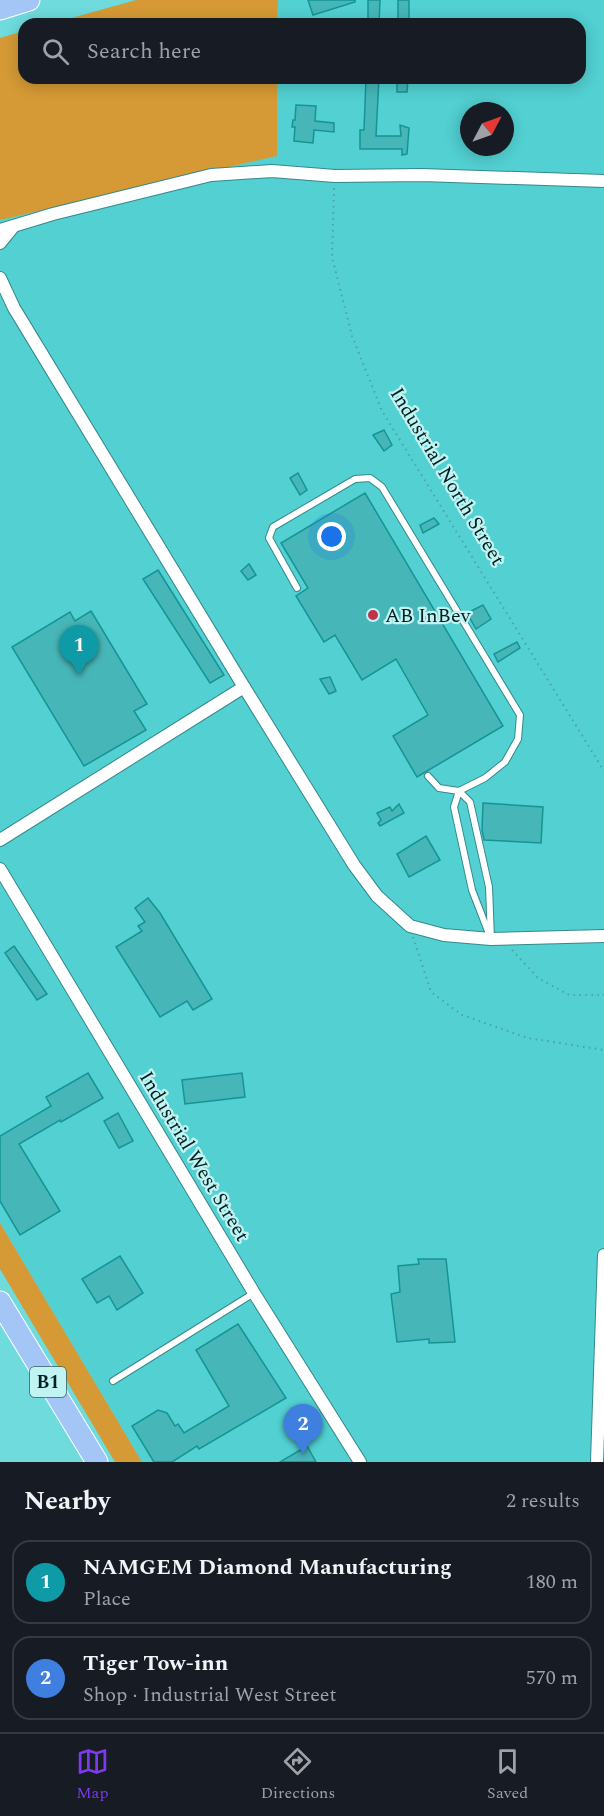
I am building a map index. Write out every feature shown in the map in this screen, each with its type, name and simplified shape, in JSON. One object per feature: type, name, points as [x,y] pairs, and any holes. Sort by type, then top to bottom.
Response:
[{"type":"highway","points":[[0,9],[29,0]]},
{"type":"highway","name":"B1","points":[[0,1302],[97,1462]]},
{"type":"street","points":[[0,230],[53,214],[211,176],[272,171],[335,176],[422,175],[604,181]]},
{"type":"street","points":[[0,243],[13,227]]},
{"type":"street","points":[[0,278],[14,308],[244,687],[354,865],[377,896],[410,926],[444,935],[491,939],[604,936]]},
{"type":"street","points":[[0,840],[244,687]]},
{"type":"street","name":"Industrial West Street","points":[[0,869],[254,1293],[360,1462]]},
{"type":"street","points":[[597,1462],[604,1255]]},
{"type":"lane","points":[[297,588],[269,538],[273,526],[355,479],[370,478],[382,487],[520,716],[518,739],[505,762],[485,778],[459,791],[439,788],[428,776]]},
{"type":"lane","points":[[459,791],[454,807],[472,890],[491,939]]},
{"type":"lane","points":[[459,791],[470,802],[489,887],[491,939]]},
{"type":"lane","points":[[113,1381],[254,1293]]},
{"type":"path","name":"Industrial North Street","points":[[335,176],[332,257],[352,336],[382,411],[604,771]]},
{"type":"path","points":[[410,926],[431,992],[462,1015],[528,1038],[604,1050]]},
{"type":"path","points":[[512,939],[512,951],[538,978],[569,995],[604,995]]},
{"type":"shaded area","points":[[136,0],[278,0],[277,18],[72,18]]},
{"type":"shaded area","points":[[278,0],[604,0],[604,1462],[142,1462],[0,1223],[0,220],[276,156],[277,84],[586,84],[586,18],[277,18]]},
{"type":"shaded area","points":[[18,33],[18,84],[277,84],[277,156],[0,220],[0,38]]},
{"type":"shaded area","points":[[0,1223],[142,1462],[115,1462],[0,1269]]},
{"type":"building","points":[[308,0],[355,0],[355,2],[313,15]]},
{"type":"building","points":[[368,0],[380,0],[379,18],[368,18]]},
{"type":"building","points":[[398,0],[409,0],[409,18],[398,18]]},
{"type":"building","points":[[366,84],[379,84],[376,136],[401,136],[400,125],[409,128],[407,154],[402,155],[402,149],[360,149],[360,130],[364,130]]},
{"type":"building","points":[[397,84],[408,84],[407,92],[397,92]]},
{"type":"building","points":[[296,105],[316,106],[315,121],[334,123],[334,132],[314,130],[313,143],[294,141],[295,127],[292,127]]},
{"type":"building","points":[[384,430],[392,445],[384,451],[373,435]]},
{"type":"building","points":[[298,473],[307,490],[300,495],[290,478]]},
{"type":"building","name":"AB InBev","points":[[365,493],[503,726],[417,777],[393,736],[428,715],[396,659],[362,680],[335,635],[324,642],[296,596],[308,588],[281,543]]},
{"type":"building","points":[[434,518],[439,524],[423,533],[420,525]]},
{"type":"building","points":[[249,564],[256,575],[248,580],[241,571]]},
{"type":"building","points":[[158,570],[224,675],[210,683],[143,579]]},
{"type":"building","points":[[483,605],[491,619],[476,629],[467,613]]},
{"type":"building","points":[[91,611],[147,704],[134,711],[146,730],[84,766],[12,647],[70,612],[75,621]]},
{"type":"building","points":[[517,642],[520,648],[498,662],[494,654]]},
{"type":"building","points":[[330,677],[336,691],[329,694],[320,679]]},
{"type":"building","points":[[483,803],[543,807],[541,843],[484,840]]},
{"type":"building","points":[[399,804],[404,813],[380,826],[378,823],[381,820],[377,813],[390,807],[392,811]]},
{"type":"building","points":[[426,836],[440,860],[409,877],[397,854]]},
{"type":"building","points":[[148,898],[160,913],[212,999],[193,1010],[187,1001],[160,1017],[116,947],[142,931],[138,926],[145,922],[135,908]]},
{"type":"building","points":[[14,946],[47,994],[37,1000],[5,953]]},
{"type":"building","points":[[88,1073],[103,1098],[19,1144],[60,1211],[20,1235],[0,1201],[0,1136],[51,1106],[46,1097]]},
{"type":"building","points":[[242,1073],[245,1097],[185,1104],[182,1080]]},
{"type":"building","points":[[118,1113],[133,1141],[119,1148],[104,1121]]},
{"type":"building","points":[[120,1256],[143,1293],[117,1310],[109,1296],[97,1303],[82,1279]]},
{"type":"building","points":[[418,1259],[446,1259],[455,1342],[429,1343],[429,1339],[397,1342],[391,1294],[400,1292],[398,1266],[419,1264]]},
{"type":"building","points":[[238,1324],[286,1398],[199,1449],[197,1446],[172,1462],[154,1462],[132,1426],[158,1410],[167,1413],[175,1426],[178,1424],[184,1433],[229,1406],[196,1350]]},
{"type":"building","points":[[307,1446],[316,1462],[280,1462]]},
{"type":"place","name":"AB InBev","points":[[373,615]]},
{"type":"place","name":"NAMGEM Diamond Manufacturing","points":[[79,675]]},
{"type":"place","name":"Tiger Tow-inn","points":[[303,1454]]}]
